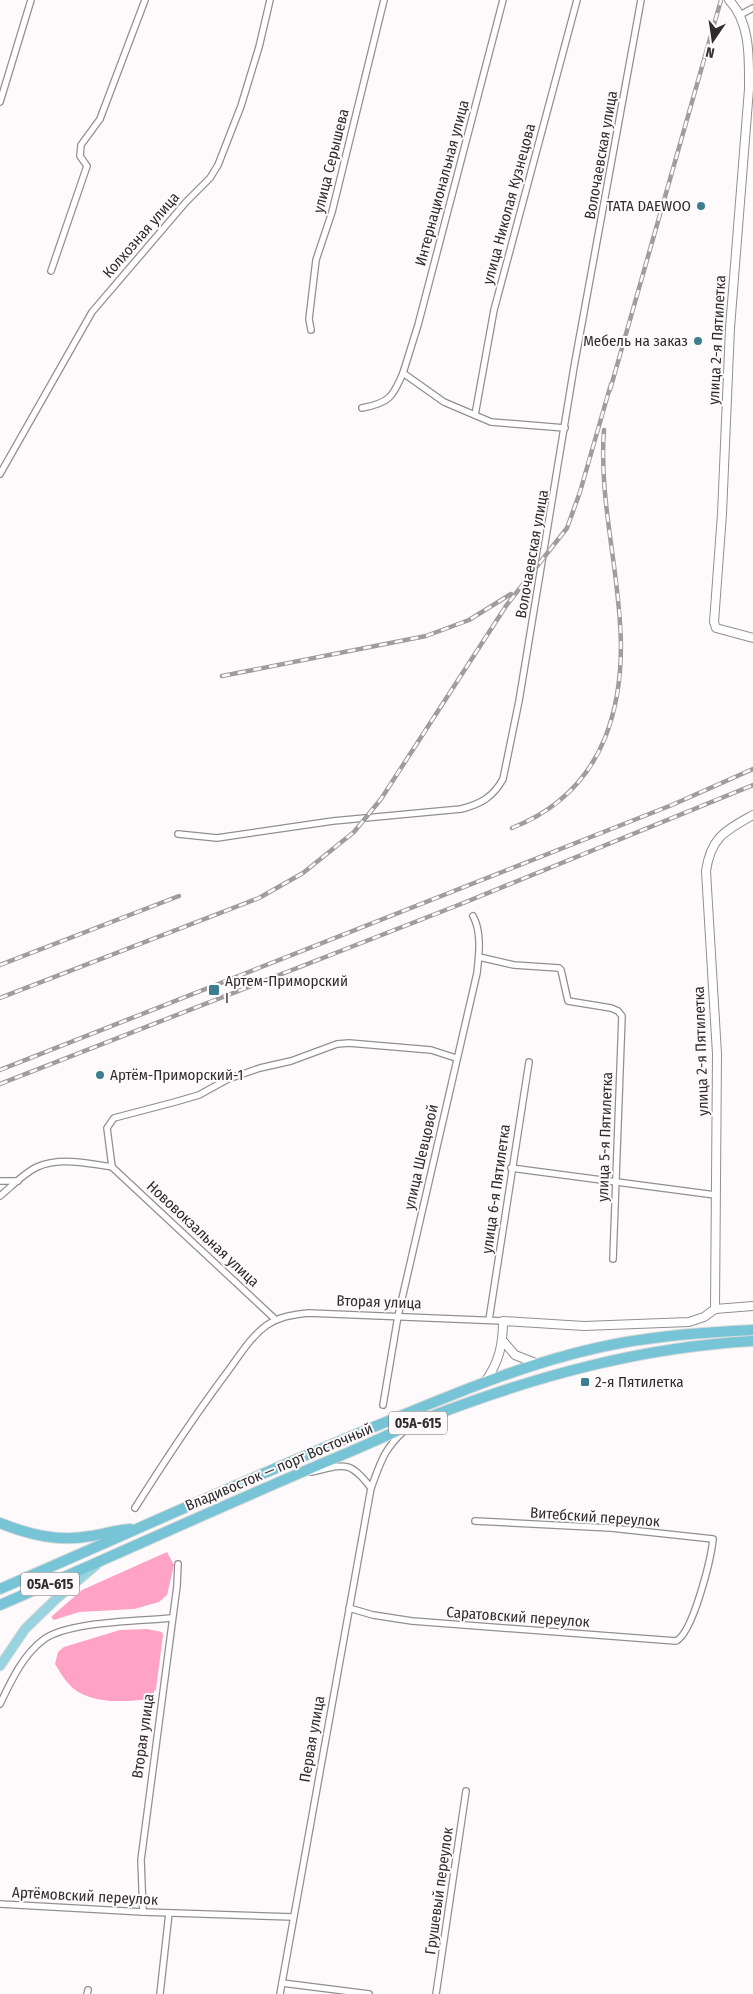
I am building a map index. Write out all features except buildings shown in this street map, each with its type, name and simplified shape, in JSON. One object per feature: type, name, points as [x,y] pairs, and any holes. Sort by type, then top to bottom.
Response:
[{"type":"highway","name":"Владивосток — порт Восточный","points":[[0,1589],[353,1435],[485,1383],[540,1365],[619,1343],[668,1335],[753,1330]]},
{"type":"highway","name":"Владивосток — порт Восточный","points":[[0,1606],[100,1562],[132,1545],[430,1417],[513,1387],[581,1367],[700,1345],[753,1341]]},
{"type":"highway","points":[[0,1523],[26,1533],[50,1538],[90,1537],[116,1530],[140,1528]]},
{"type":"main road","name":"улица 2-я Пятилетка","points":[[729,0],[740,15],[746,37],[750,62],[751,90],[730,328],[722,514],[714,622],[716,628],[722,631],[753,638]]},
{"type":"main road","name":"улица 2-я Пятилетка","points":[[715,1309],[717,1054],[706,871],[710,850],[717,837],[753,815]]},
{"type":"main road","points":[[715,1309],[753,1306]]},
{"type":"main road","name":"Вторая улица","points":[[503,1321],[584,1326],[689,1322],[704,1317],[715,1309]]},
{"type":"main road","points":[[485,1383],[498,1362],[503,1341],[503,1321]]},
{"type":"main road","points":[[503,1341],[515,1355],[540,1365]]},
{"type":"main road","points":[[0,1666],[25,1629],[56,1599],[100,1562]]},
{"type":"street","points":[[0,102],[31,0]]},
{"type":"street","points":[[51,271],[87,166],[80,156],[81,145],[100,119],[145,0]]},
{"type":"street","name":"Колхозная улица","points":[[0,474],[92,312],[186,202],[210,178],[218,165],[241,106],[259,47],[270,0]]},
{"type":"street","name":"улица Серышева","points":[[311,330],[309,319],[316,260],[332,212],[384,0]]},
{"type":"street","name":"Интернациональная улица","points":[[362,408],[380,403],[392,396],[403,372],[418,325],[503,0]]},
{"type":"street","name":"улица Николая Кузнецова","points":[[475,416],[494,310],[577,0]]},
{"type":"street","name":"Волочаевская улица","points":[[178,834],[217,838],[333,821],[461,809],[476,805],[494,792],[503,779],[519,701],[641,0]]},
{"type":"street","points":[[740,15],[753,8]]},
{"type":"street","points":[[403,372],[444,402],[491,422],[565,428]]},
{"type":"street","name":"улица Шевцовой","points":[[383,1405],[398,1316],[479,957],[478,924],[473,916]]},
{"type":"street","name":"улица 5-я Пятилетка","points":[[479,957],[514,965],[559,968],[568,1001],[611,1008],[618,1011],[622,1016],[613,1259]]},
{"type":"street","points":[[0,1196],[36,1167],[50,1163],[88,1163],[112,1166],[107,1128],[114,1118],[199,1095],[228,1079],[260,1068],[291,1061],[337,1044],[349,1043],[431,1050],[456,1058]]},
{"type":"street","name":"улица 6-я Пятилетка","points":[[489,1320],[511,1168],[529,1062]]},
{"type":"street","name":"Нововокзальная улица","points":[[112,1166],[276,1320]]},
{"type":"street","points":[[511,1168],[616,1184],[715,1195]]},
{"type":"street","points":[[0,1181],[18,1181]]},
{"type":"street","name":"Вторая улица","points":[[135,1508],[200,1409],[240,1355],[260,1332],[276,1320],[308,1313],[503,1321]]},
{"type":"street","name":"Первая улица","points":[[280,1994],[371,1488],[383,1456],[390,1444],[408,1428]]},
{"type":"street","points":[[292,1476],[347,1466],[358,1472],[371,1488]]},
{"type":"street","name":"Витебский переулок","points":[[475,1521],[611,1528],[714,1539],[690,1622],[684,1636]]},
{"type":"street","name":"Вторая улица","points":[[143,1912],[140,1890],[141,1860],[172,1618],[178,1586],[178,1564]]},
{"type":"street","name":"Саратовский переулок","points":[[349,1608],[373,1615],[412,1621],[666,1642],[676,1641],[684,1636]]},
{"type":"street","points":[[0,1704],[25,1659],[44,1639],[69,1628],[172,1618]]},
{"type":"street","name":"Грушевый переулок","points":[[436,1994],[466,1791]]},
{"type":"street","name":"Артёмовский переулок","points":[[0,1904],[143,1912],[293,1917]]},
{"type":"street","name":"Артёмовский переулок","points":[[160,1994],[169,1913]]},
{"type":"street","points":[[282,1983],[369,1994]]},
{"type":"shaded area","points":[[167,1552],[174,1565],[167,1595],[159,1602],[134,1609],[79,1612],[54,1620],[51,1617],[82,1590]]},
{"type":"shaded area","points":[[147,1629],[162,1632],[163,1635],[156,1689],[149,1699],[117,1701],[95,1699],[76,1690],[68,1683],[55,1664],[58,1652],[64,1647],[120,1630]]},
{"type":"railway","points":[[610,390],[721,0]]},
{"type":"railway","points":[[0,998],[259,898],[303,873],[354,832],[381,799],[506,606],[567,528],[580,492],[611,384]]},
{"type":"railway","points":[[512,828],[528,821],[556,804],[579,781],[598,754],[605,738],[616,700],[621,662],[620,623],[606,507],[603,469],[604,430]]},
{"type":"railway","points":[[222,676],[426,636],[469,620],[511,594]]},
{"type":"railway","points":[[0,1070],[672,805],[753,769]]},
{"type":"railway","points":[[0,1084],[461,904],[753,785]]},
{"type":"railway","points":[[0,965],[179,896]]},
{"type":"place","name":"TATA DAEWOO","points":[[701,206]]},
{"type":"place","name":"Мебель на заказ","points":[[698,341]]},
{"type":"place","name":"Артем-Приморский I","points":[[214,990]]},
{"type":"place","name":"Артём-Приморский-1","points":[[100,1075]]},
{"type":"place","name":"2-я Пятилетка","points":[[585,1382]]}]
